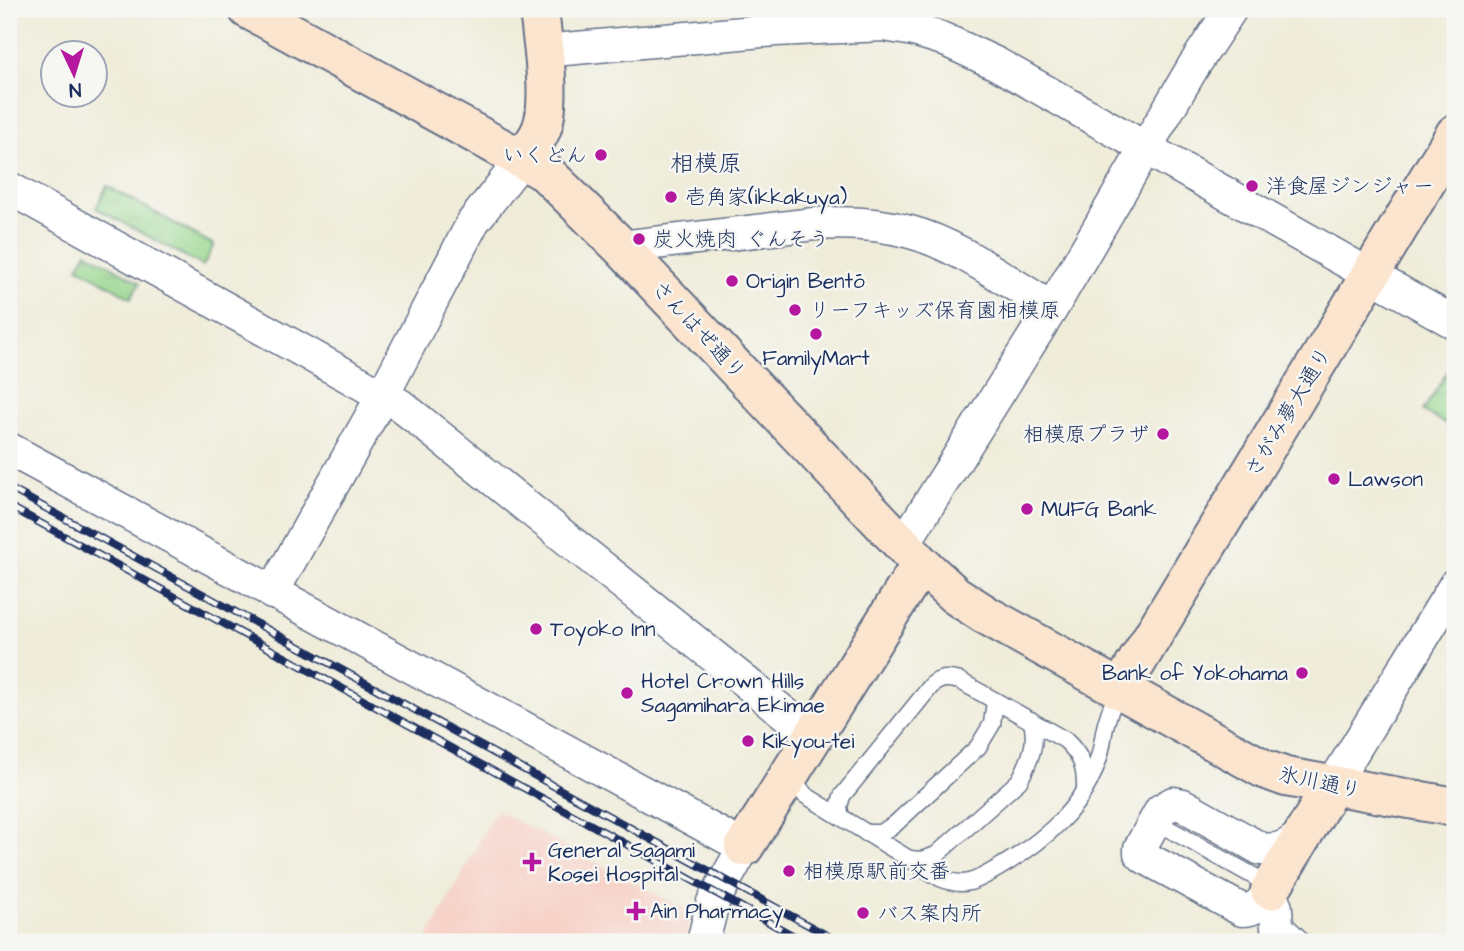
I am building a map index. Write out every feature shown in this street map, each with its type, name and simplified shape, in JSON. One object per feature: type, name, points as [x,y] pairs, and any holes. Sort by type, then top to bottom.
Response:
[{"type":"street","name":"さんはぜ通り","points":[[248,9],[545,172],[621,247],[912,555],[955,595],[1120,690]]},
{"type":"street","points":[[272,593],[383,395],[473,222],[523,158],[541,130],[545,115],[539,9]]},
{"type":"street","points":[[703,942],[713,902],[744,847],[813,736],[1052,308],[1231,9]]},
{"type":"street","points":[[543,51],[774,19],[884,25],[934,36],[996,64],[1455,323]]},
{"type":"street","name":"さがみ夢大通り","points":[[1120,690],[1455,134]]},
{"type":"street","points":[[9,188],[400,405],[813,736]]},
{"type":"street","points":[[621,247],[814,224],[846,222],[878,225],[911,232],[944,244],[1052,308]]},
{"type":"street","points":[[9,449],[744,847]]},
{"type":"street","points":[[1306,830],[1290,846],[1275,851],[1261,849],[1183,805],[1173,803],[1161,810],[1147,832],[1140,853],[1233,906],[1251,910],[1260,905],[1270,890],[1455,585]]},
{"type":"street","name":"氷川通り","points":[[1120,690],[1264,769],[1286,777],[1455,807]]},
{"type":"street","points":[[1270,890],[1276,908],[1277,928],[1292,942]]},
{"type":"lane","points":[[841,817],[839,807],[842,796],[936,681],[949,678],[960,681],[1031,720],[1075,748],[1083,762],[1085,788]]},
{"type":"lane","points":[[792,771],[794,781],[805,795],[940,878],[954,884],[967,884],[1005,864],[1054,829],[1069,814],[1098,760],[1107,719],[1120,690]]},
{"type":"lane","points":[[866,832],[880,833],[894,825],[978,747],[992,724],[995,701]]},
{"type":"lane","points":[[909,859],[922,860],[936,855],[1020,781],[1033,747],[1035,729],[1031,720]]},
{"type":"shaded area","name":"General Sagami Kosei Hospital","points":[[496,810],[693,913],[685,942],[426,942]]},
{"type":"green space","points":[[107,186],[214,245],[203,266],[96,208]]},
{"type":"green space","points":[[87,252],[140,283],[131,298],[78,267]]},
{"type":"green space","points":[[1455,360],[1455,429],[1423,411]]},
{"type":"railway","points":[[9,488],[839,942]]},
{"type":"railway","points":[[9,506],[805,942]]},
{"type":"place","name":"いくどん","points":[[601,155]]},
{"type":"place","name":"洋食屋ジンジャー","points":[[1252,186]]},
{"type":"place","name":"壱角家(ikkakuya)","points":[[671,197]]},
{"type":"place","name":"炭火焼肉 ぐんそう","points":[[639,239]]},
{"type":"place","name":"Origin Bentō","points":[[732,281]]},
{"type":"place","name":"リーフキッズ保育園相模原","points":[[795,310]]},
{"type":"place","name":"FamilyMart","points":[[816,334]]},
{"type":"place","name":"相模原プラザ","points":[[1163,434]]},
{"type":"place","name":"Lawson","points":[[1334,479]]},
{"type":"place","name":"MUFG Bank","points":[[1027,509]]},
{"type":"place","name":"Toyoko Inn","points":[[536,629]]},
{"type":"place","name":"Bank of Yokohama","points":[[1302,673]]},
{"type":"place","name":"Hotel Crown Hills Sagamihara Ekimae","points":[[627,693]]},
{"type":"place","name":"Kikyou-tei","points":[[748,741]]},
{"type":"place","name":"General Sagami Kosei Hospital","points":[[532,862]]},
{"type":"place","name":"相模原駅前交番","points":[[789,871]]},
{"type":"place","name":"Ain Pharmacy","points":[[636,911]]},
{"type":"place","name":"バス案内所","points":[[863,913]]},
{"type":"district","name":"相模原","points":[[706,163]]}]
